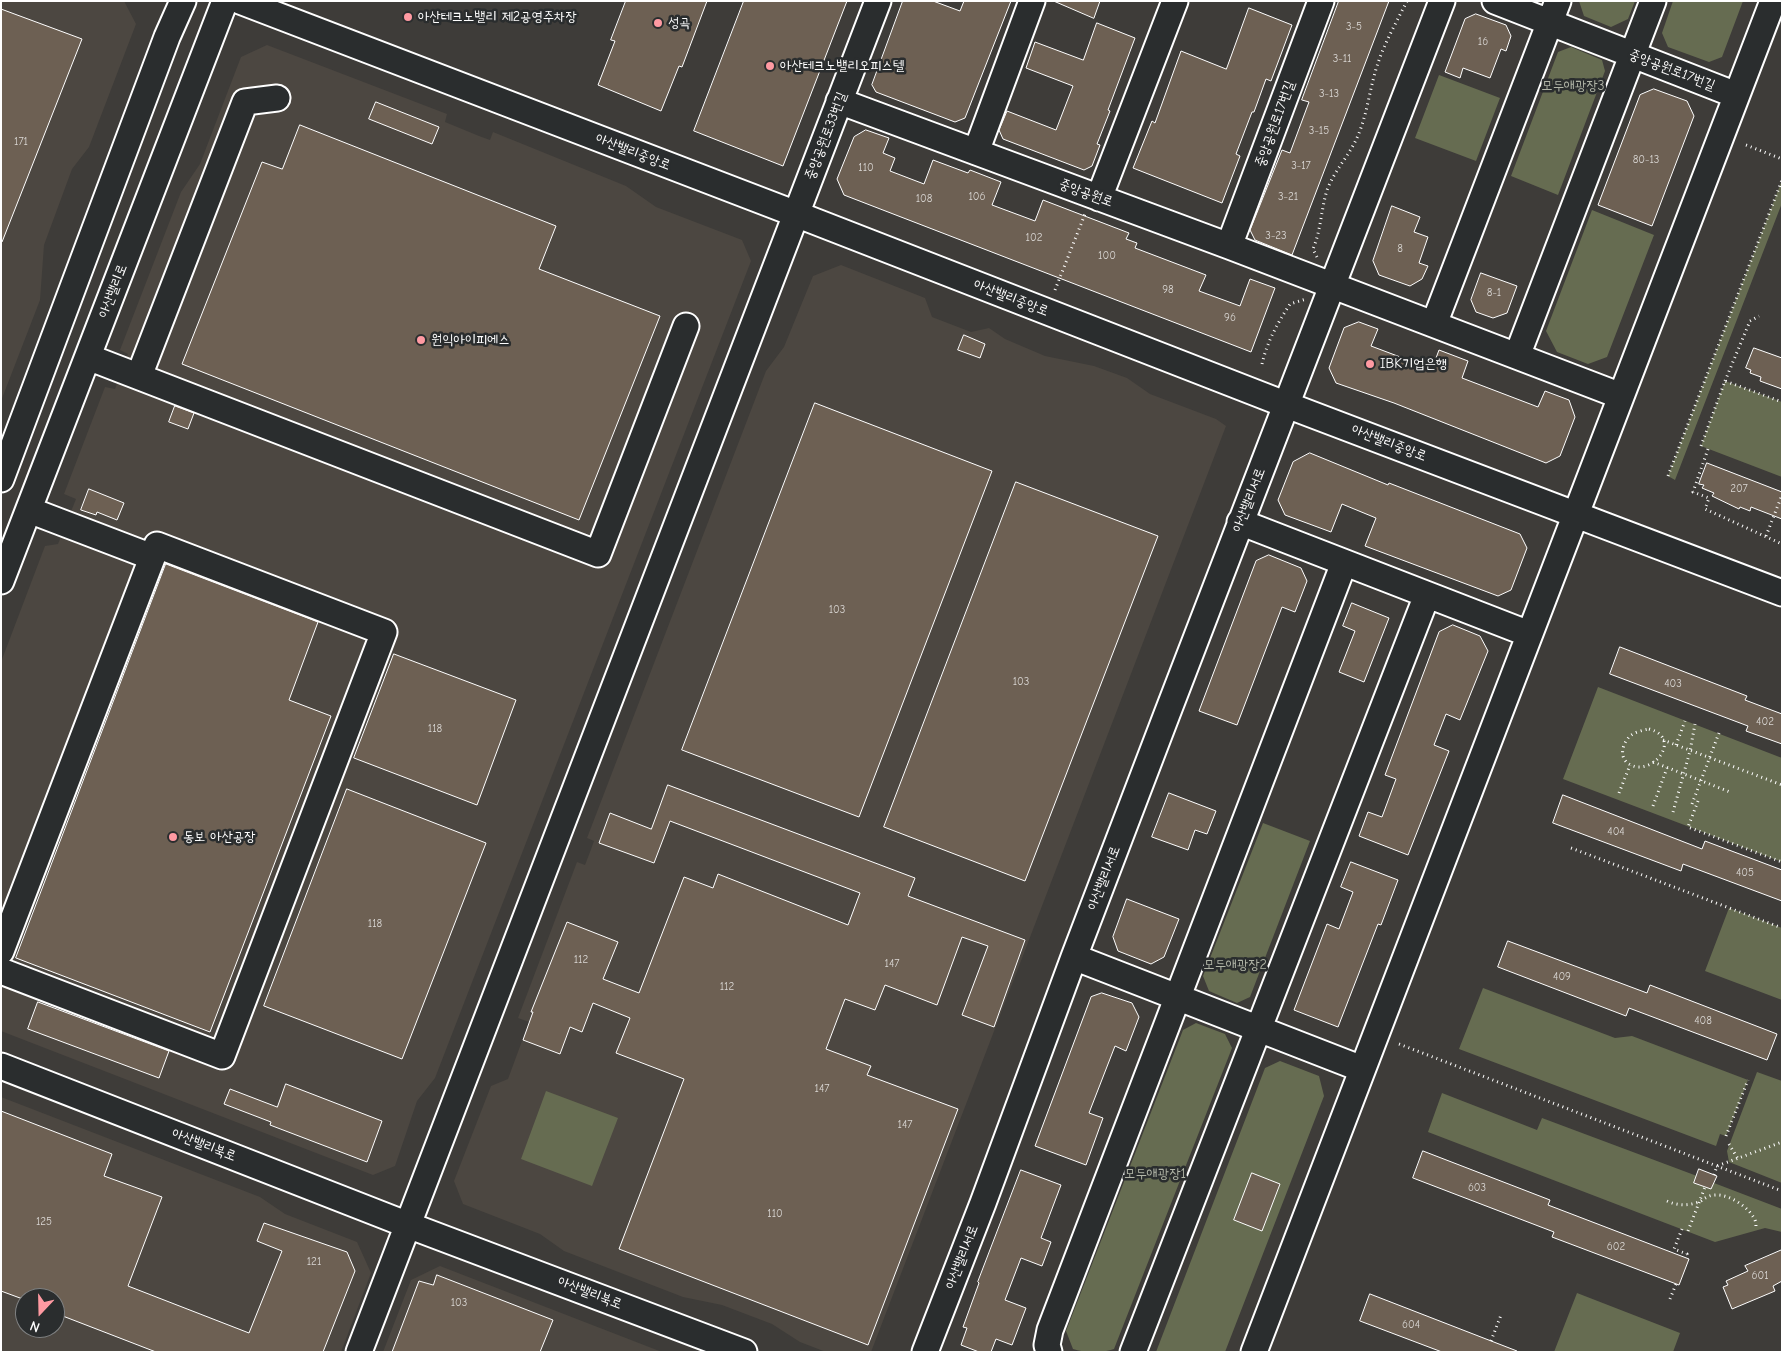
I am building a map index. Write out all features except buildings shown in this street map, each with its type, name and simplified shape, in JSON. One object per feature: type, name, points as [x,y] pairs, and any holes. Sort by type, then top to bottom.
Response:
[{"type":"street","points":[[1,479],[167,37],[183,1]]},
{"type":"street","name":"아산밸리로","points":[[1,581],[225,1]]},
{"type":"street","name":"아산밸리중앙로","points":[[240,1],[1287,405],[1782,593]]},
{"type":"street","name":"중앙공원로33번길","points":[[408,1225],[878,1]]},
{"type":"street","points":[[976,152],[1032,1]]},
{"type":"street","points":[[1093,204],[1175,1]]},
{"type":"street","name":"중앙공원로17번길","points":[[1230,246],[1321,1]]},
{"type":"street","points":[[1287,405],[1442,1]]},
{"type":"street","name":"중앙공원로17번길","points":[[1495,1],[1554,12],[1632,55],[1736,95]]},
{"type":"street","points":[[1516,356],[1653,1]]},
{"type":"street","points":[[1254,1352],[1773,1]]},
{"type":"street","points":[[1434,324],[1554,12]]},
{"type":"street","points":[[139,376],[245,102],[277,98]]},
{"type":"street","name":"중앙공원로","points":[[840,101],[976,152],[1093,204],[1230,246],[1620,396]]},
{"type":"street","points":[[88,357],[598,554],[686,326]]},
{"type":"street","name":"아산밸리서로","points":[[925,1352],[1240,522],[1287,405]]},
{"type":"street","points":[[29,510],[152,557]]},
{"type":"street","points":[[1240,522],[1529,634]]},
{"type":"street","points":[[1,952],[157,545],[384,632],[222,1056],[1,971]]},
{"type":"street","points":[[1049,1352],[1047,1345],[1050,1330],[1344,563]]},
{"type":"street","points":[[1134,1352],[1426,595]]},
{"type":"street","points":[[1074,957],[1362,1069]]},
{"type":"street","name":"아산밸리북로","points":[[1,1066],[408,1225],[744,1352]]},
{"type":"street","points":[[359,1352],[408,1225]]},
{"type":"path","points":[[1320,265],[1313,249],[1320,229],[1328,189],[1333,176],[1354,145],[1364,117],[1382,49],[1408,1]]},
{"type":"path","points":[[1746,145],[1782,159]]},
{"type":"path","points":[[1668,476],[1782,180]]},
{"type":"path","points":[[1055,290],[1093,204]]},
{"type":"path","points":[[1262,364],[1275,328],[1290,304],[1306,299]]},
{"type":"path","points":[[1701,446],[1750,321],[1759,316]]},
{"type":"path","points":[[1726,381],[1782,402]]},
{"type":"path","points":[[1708,449],[1693,492],[1709,498],[1706,508],[1782,544]]},
{"type":"path","points":[[1766,536],[1782,495]]},
{"type":"path","points":[[1676,745],[1685,720]]},
{"type":"path","points":[[1673,812],[1690,751],[1695,724]]},
{"type":"path","points":[[1648,729],[1657,731],[1663,736],[1664,744],[1661,755],[1653,762],[1643,768],[1634,767],[1623,759],[1622,750],[1631,735],[1648,729]]},
{"type":"path","points":[[1692,804],[1719,734]]},
{"type":"path","points":[[1663,740],[1782,785]]},
{"type":"path","points":[[1653,762],[1730,792]]},
{"type":"path","points":[[1619,793],[1630,765]]},
{"type":"path","points":[[1653,806],[1667,768]]},
{"type":"path","points":[[1698,801],[1688,827],[1782,862]]},
{"type":"path","points":[[1571,848],[1782,928]]},
{"type":"path","points":[[1399,1044],[1782,1191]]},
{"type":"path","points":[[1726,1136],[1748,1080]]},
{"type":"path","points":[[1714,1175],[1718,1166],[1782,1142]]},
{"type":"path","points":[[1729,1144],[1738,1159]]},
{"type":"path","points":[[1688,1231],[1705,1187]]},
{"type":"path","points":[[1667,1201],[1678,1205],[1699,1202],[1715,1195],[1731,1199],[1750,1213],[1755,1219],[1756,1229]]},
{"type":"path","points":[[1682,1229],[1674,1249],[1687,1254],[1686,1257]]},
{"type":"path","points":[[1670,1299],[1676,1284]]},
{"type":"path","points":[[1492,1341],[1501,1315]]},
{"type":"shaded area","points":[[1,1],[124,1],[136,24],[89,147],[72,169],[44,245],[40,300],[1,401]]},
{"type":"shaded area","points":[[267,45],[447,114],[445,122],[479,136],[490,140],[493,132],[626,186],[656,207],[742,240],[751,261],[435,1078],[417,1101],[395,1166],[373,1175],[1,1031],[1,662],[45,546],[58,544],[76,499],[64,494],[105,387],[115,389],[128,354],[120,350],[181,192],[200,164],[241,57]]},
{"type":"shaded area","points":[[841,265],[925,298],[932,317],[971,332],[989,328],[1005,339],[1045,356],[1094,366],[1127,378],[1150,394],[1216,419],[1226,426],[871,1352],[826,1352],[800,1342],[772,1324],[722,1305],[683,1297],[564,1251],[540,1234],[463,1204],[454,1181],[491,1086],[508,1079],[529,1022],[518,1018],[577,862],[585,865],[590,852],[594,841],[587,838],[766,371],[784,347],[813,276]]},
{"type":"shaded area","points":[[1,1097],[260,1197],[285,1214],[357,1242],[371,1273],[341,1352],[1,1352]]},
{"type":"shaded area","points":[[440,1266],[662,1352],[383,1352],[411,1280]]},
{"type":"green space","points":[[1579,1],[1635,1],[1628,19],[1611,27],[1584,16]]},
{"type":"green space","points":[[1673,1],[1743,1],[1722,57],[1709,62],[1668,47],[1662,33]]},
{"type":"green space","name":"모두애광장3","points":[[1571,47],[1602,60],[1605,71],[1558,195],[1511,176],[1558,52]]},
{"type":"green space","points":[[1439,75],[1500,98],[1476,161],[1415,138]]},
{"type":"green space","points":[[1782,180],[1782,203],[1675,480],[1668,476]]},
{"type":"green space","points":[[1592,210],[1654,235],[1607,357],[1588,364],[1557,352],[1546,331]]},
{"type":"green space","points":[[1725,381],[1782,402],[1782,477],[1701,446]]},
{"type":"green space","points":[[1598,687],[1782,758],[1782,862],[1563,779]]},
{"type":"green space","name":"모두애광장2","points":[[1263,823],[1310,841],[1250,997],[1237,1003],[1209,991],[1203,976]]},
{"type":"green space","points":[[1729,908],[1782,928],[1782,1000],[1705,971]]},
{"type":"green space","points":[[1483,988],[1615,1038],[1632,1036],[1748,1080],[1726,1136],[1720,1134],[1716,1146],[1459,1049]]},
{"type":"green space","name":"모두애광장1","points":[[1196,1023],[1225,1034],[1232,1048],[1114,1349],[1094,1352],[1073,1349],[1066,1331],[1183,1030]]},
{"type":"green space","points":[[1280,1061],[1319,1076],[1324,1096],[1225,1352],[1156,1352],[1265,1068]]},
{"type":"green space","points":[[1757,1072],[1782,1081],[1782,1183],[1729,1162],[1727,1151]]},
{"type":"green space","points":[[546,1091],[618,1118],[592,1186],[521,1159]]},
{"type":"green space","points":[[1442,1093],[1537,1130],[1542,1118],[1697,1176],[1694,1183],[1711,1189],[1714,1183],[1782,1209],[1782,1232],[1765,1228],[1715,1242],[1428,1132]]},
{"type":"green space","points":[[1577,1293],[1680,1333],[1673,1352],[1554,1352]]},
{"type":"place","name":"아산테크노밸리 제2공영주차장","points":[[408,17]]},
{"type":"place","name":"성곡","points":[[658,23]]},
{"type":"place","name":"아산테크노밸리오피스텔","points":[[770,66]]},
{"type":"place","name":"원익아이피에스","points":[[421,340]]},
{"type":"place","name":"IBK기업은행","points":[[1370,364]]},
{"type":"place","name":"동보 아산공장","points":[[173,837]]}]
